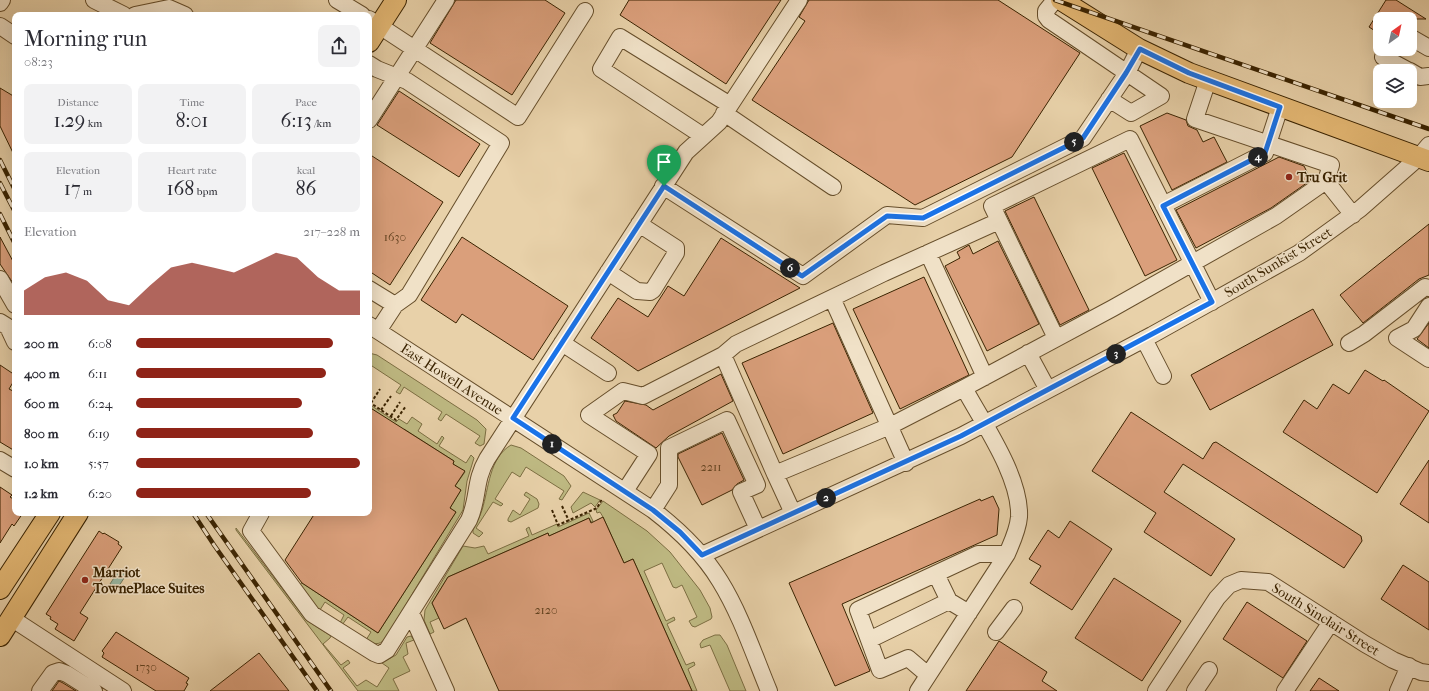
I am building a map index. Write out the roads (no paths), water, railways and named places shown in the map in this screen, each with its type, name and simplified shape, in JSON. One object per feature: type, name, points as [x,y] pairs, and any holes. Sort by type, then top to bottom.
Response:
[{"type":"main road","points":[[374,22],[396,0]]},
{"type":"main road","points":[[1061,0],[1167,64],[1280,107],[1425,155]]},
{"type":"main road","points":[[0,589],[48,516]]},
{"type":"main road","points":[[0,636],[76,516]]},
{"type":"main road","points":[[11,618],[9,606],[29,562],[29,545]]},
{"type":"street","points":[[94,0],[118,12]]},
{"type":"street","points":[[337,0],[357,12]]},
{"type":"street","points":[[372,115],[446,0]]},
{"type":"street","points":[[259,516],[250,531],[312,614],[374,653],[379,655],[387,650],[469,520],[475,502],[479,474],[513,418],[686,152],[719,122],[800,0]]},
{"type":"street","points":[[1055,0],[1046,12],[1046,16],[1049,20],[1161,96],[1131,114],[1109,99]]},
{"type":"street","points":[[150,12],[169,8],[178,12]]},
{"type":"street","points":[[374,22],[518,117],[585,11]]},
{"type":"street","points":[[0,26],[12,34]]},
{"type":"street","points":[[703,136],[601,69],[620,37],[727,109],[833,187]]},
{"type":"street","points":[[1417,41],[1429,48]]},
{"type":"street","points":[[664,186],[802,276],[887,216],[923,218],[1083,138],[1140,49]]},
{"type":"street","points":[[1383,57],[1396,64]]},
{"type":"street","points":[[372,65],[407,81],[501,142],[409,295],[394,305],[372,326]]},
{"type":"street","points":[[1417,75],[1420,77],[1429,76]]},
{"type":"street","points":[[775,474],[890,426],[985,377],[1276,216],[1326,181],[1331,165],[1195,119],[1208,80]]},
{"type":"street","points":[[1163,206],[1265,153],[1280,107]]},
{"type":"street","points":[[1056,338],[992,206],[1130,139],[1191,263],[1212,302]]},
{"type":"street","name":"South Sunkist Street","points":[[702,555],[906,463],[1048,390],[1212,302],[1302,251],[1353,215],[1425,155]]},
{"type":"street","points":[[1326,181],[1353,215]]},
{"type":"street","points":[[625,491],[649,454],[589,415],[624,391],[643,396],[723,355],[736,344],[999,221]]},
{"type":"street","points":[[608,272],[637,291],[650,292],[653,290],[676,253],[676,248],[639,224]]},
{"type":"street","points":[[928,254],[985,377]]},
{"type":"street","points":[[0,279],[12,300]]},
{"type":"street","points":[[1349,343],[1364,334],[1425,288],[1429,288]]},
{"type":"street","points":[[372,291],[394,305]]},
{"type":"street","points":[[832,298],[906,463]]},
{"type":"street","points":[[1429,306],[1414,329],[1396,338],[1429,359]]},
{"type":"street","points":[[0,322],[8,327],[12,336]]},
{"type":"street","name":"East Howell Avenue","points":[[372,328],[625,491],[653,510],[680,532],[702,555],[729,596],[769,691]]},
{"type":"street","points":[[1144,339],[1163,376]]},
{"type":"street","points":[[562,343],[608,373]]},
{"type":"street","points":[[1028,353],[1048,390]]},
{"type":"street","points":[[723,355],[793,514]]},
{"type":"street","points":[[918,691],[1007,554],[1016,532],[1019,518],[1017,491],[1005,463],[964,388]]},
{"type":"street","points":[[653,510],[669,485],[669,448],[727,420],[757,485],[741,492],[758,529]]},
{"type":"street","points":[[0,460],[12,467]]},
{"type":"street","points":[[928,675],[908,658],[880,670],[858,610],[978,554],[1007,554]]},
{"type":"street","points":[[936,574],[949,601],[969,613]]},
{"type":"street","name":"South Sinclair Street","points":[[1156,691],[1217,598],[1229,585],[1242,580],[1268,582],[1365,644],[1409,666],[1429,673]]},
{"type":"street","points":[[869,640],[949,601]]},
{"type":"street","points":[[996,632],[1014,608]]},
{"type":"street","points":[[410,613],[446,691]]},
{"type":"street","points":[[11,618],[123,691]]},
{"type":"street","points":[[1285,691],[1331,622]]},
{"type":"street","points":[[1398,691],[1409,666]]},
{"type":"street","points":[[1195,691],[1209,670]]},
{"type":"street","points":[[40,691],[53,673],[59,671],[68,674],[94,691]]},
{"type":"railway","points":[[1055,0],[1429,129]]},
{"type":"railway","points":[[0,160],[12,184]]},
{"type":"railway","points":[[0,183],[12,206]]},
{"type":"railway","points":[[0,214],[12,238]]},
{"type":"railway","points":[[195,516],[317,691]]},
{"type":"railway","points":[[208,516],[331,691]]},
{"type":"place","name":"Tru Grit","points":[[1289,177]]},
{"type":"place","name":"Marriot TownePlace Suites","points":[[85,580]]}]
